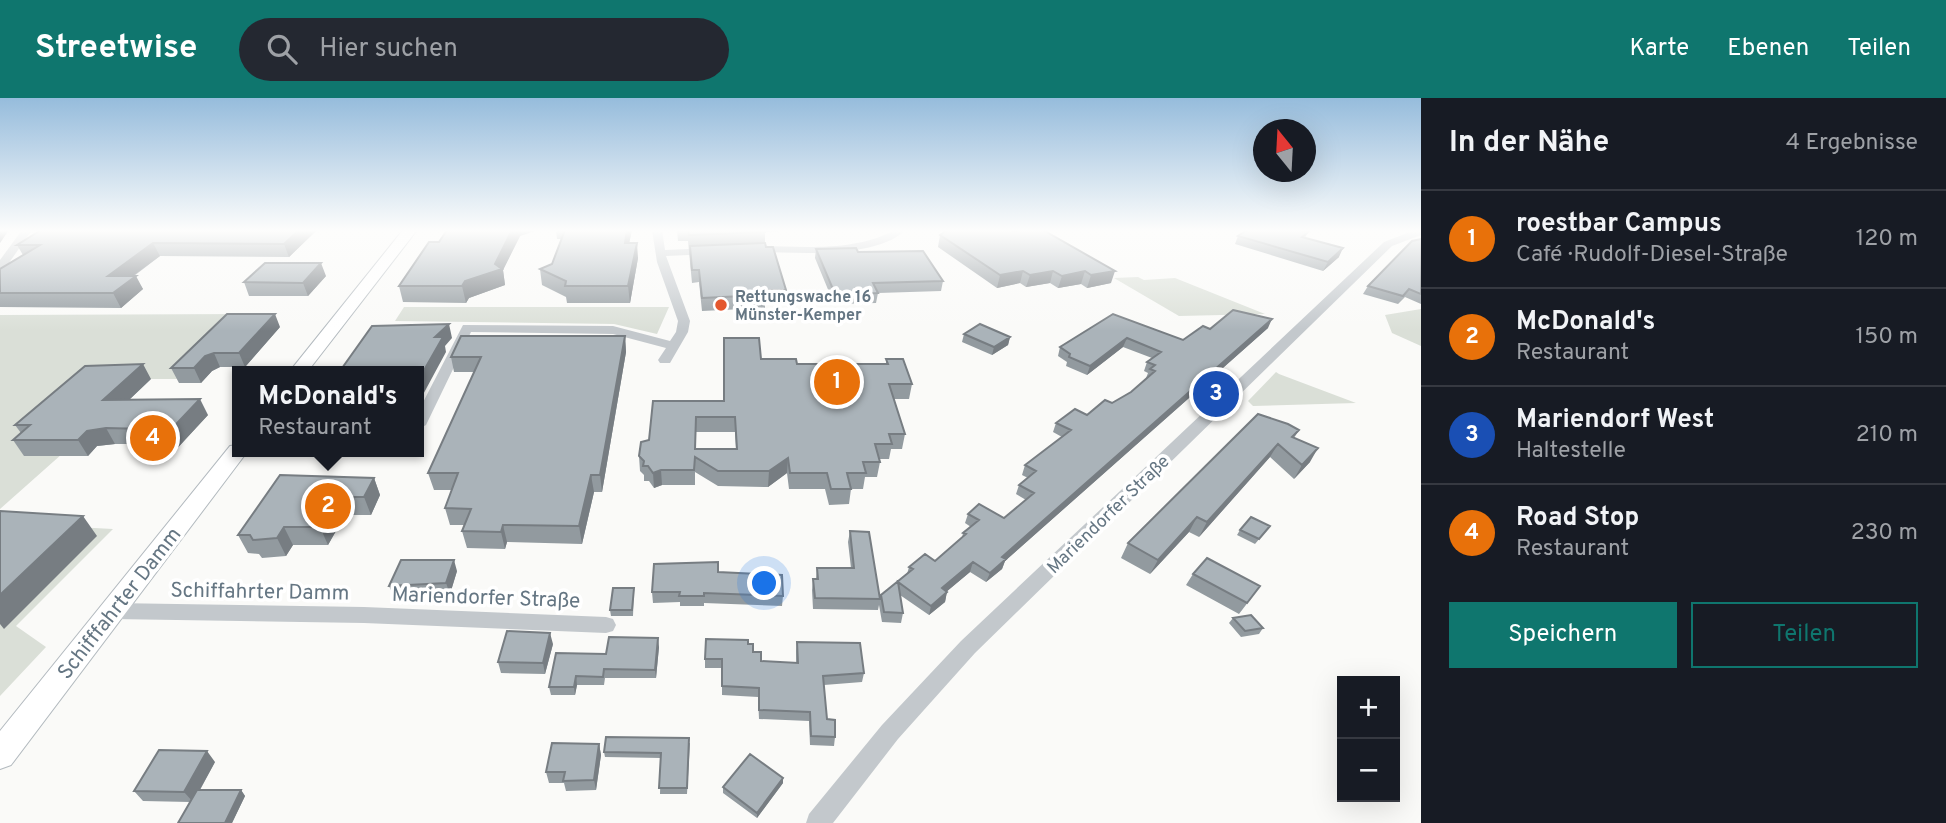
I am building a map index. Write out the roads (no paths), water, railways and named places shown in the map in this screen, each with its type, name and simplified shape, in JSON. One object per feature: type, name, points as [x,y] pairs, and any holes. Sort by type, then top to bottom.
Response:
[{"type":"main road","points":[[303,366],[383,264]]},
{"type":"main road","name":"Schifffahrter Damm","points":[[0,755],[232,457]]},
{"type":"street","points":[[664,264],[684,321],[682,332],[665,360]]},
{"type":"street","name":"Mariendorfer Straße","points":[[818,823],[905,710],[1367,264]]},
{"type":"street","points":[[424,415],[467,327],[613,330],[674,346]]},
{"type":"street","name":"Schiffahrter Damm","points":[[113,611],[364,615]]},
{"type":"street","name":"Mariendorfer Straße","points":[[364,615],[606,625]]},
{"type":"place","name":"Rettungswache 16 Münster-Kemper","points":[[721,305]]},
{"type":"place","name":"roestbar Campus","points":[[837,382]]},
{"type":"place","name":"Mariendorf West","points":[[1216,394]]},
{"type":"place","name":"Road Stop","points":[[153,438]]},
{"type":"place","name":"McDonald's","points":[[328,506]]}]
